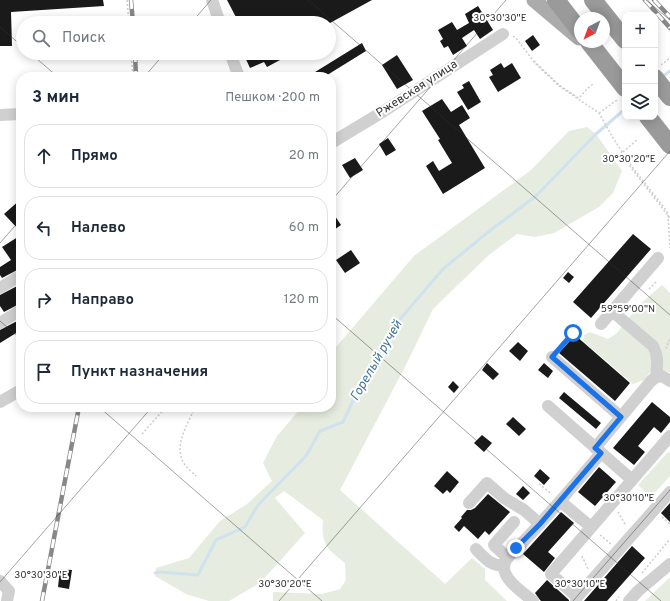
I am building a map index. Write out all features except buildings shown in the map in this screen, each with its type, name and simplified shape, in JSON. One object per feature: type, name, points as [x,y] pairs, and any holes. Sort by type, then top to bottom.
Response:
[{"type":"highway","points":[[556,0],[574,23]]},
{"type":"highway","points":[[593,0],[622,36]]},
{"type":"highway","points":[[593,48],[622,93]]},
{"type":"highway","points":[[658,72],[670,97]]},
{"type":"highway","points":[[650,120],[670,145]]},
{"type":"main road","points":[[534,0],[574,34]]},
{"type":"street","points":[[212,0],[218,16]]},
{"type":"street","name":"Ржевская улица","points":[[336,140],[384,111],[503,34]]},
{"type":"street","points":[[233,60],[237,72]]},
{"type":"street","points":[[0,115],[16,114]]},
{"type":"street","points":[[601,324],[658,258]]},
{"type":"street","points":[[0,288],[16,278]]},
{"type":"street","points":[[612,311],[653,346],[657,353],[658,361],[656,377]]},
{"type":"street","points":[[0,323],[16,313]]},
{"type":"street","points":[[552,357],[621,417]]},
{"type":"street","points":[[476,549],[492,564],[498,566],[506,562],[560,501],[598,451],[621,417],[651,380],[662,376],[670,381]]},
{"type":"street","points":[[0,402],[16,393]]},
{"type":"street","points":[[548,406],[631,479]]},
{"type":"street","points":[[670,436],[631,479],[551,574],[576,599],[670,492]]},
{"type":"street","points":[[469,503],[487,483],[504,498],[524,510],[540,524]]},
{"type":"street","points":[[560,501],[591,527]]},
{"type":"street","points":[[514,522],[494,545],[506,562],[505,574],[510,581],[533,601]]},
{"type":"street","points":[[625,598],[638,591],[670,564]]},
{"type":"street","points":[[0,580],[9,591],[7,601]]},
{"type":"path","points":[[127,0],[128,16]]},
{"type":"path","points":[[503,34],[516,38],[534,61],[563,90],[602,116],[613,138],[633,168],[666,210],[670,218]]},
{"type":"path","points":[[658,72],[670,58]]},
{"type":"path","points":[[132,60],[133,72]]},
{"type":"path","points":[[534,61],[564,89],[579,98],[581,101]]},
{"type":"path","points":[[579,98],[594,84]]},
{"type":"path","points":[[599,113],[622,93]]},
{"type":"path","points":[[623,152],[638,139]]},
{"type":"path","points":[[618,145],[632,170],[668,214],[670,248]]},
{"type":"path","points":[[650,289],[656,282]]},
{"type":"path","points":[[552,357],[573,333]]},
{"type":"path","points":[[142,434],[162,412]]},
{"type":"path","points":[[193,412],[181,439],[180,455],[186,466],[196,476]]},
{"type":"path","points":[[539,484],[560,501]]},
{"type":"path","points":[[612,502],[632,535]]},
{"type":"path","points":[[591,527],[618,550]]},
{"type":"path","points":[[641,574],[670,538]]},
{"type":"path","points":[[576,544],[592,580]]},
{"type":"path","points":[[616,601],[625,598]]},
{"type":"shaded area","points":[[587,127],[596,134],[622,171],[613,193],[599,207],[554,233],[535,237],[517,234],[490,254],[433,309],[406,365],[340,490],[445,584],[472,558],[485,569],[485,580],[507,601],[273,601],[273,592],[322,594],[340,589],[346,580],[345,563],[326,545],[324,541],[323,520],[284,491],[275,498],[305,533],[260,583],[229,601],[209,601],[186,594],[155,576],[156,568],[189,558],[220,521],[247,504],[272,481],[263,463],[277,436],[298,412],[336,412],[336,347],[414,256],[531,170],[569,131]]},
{"type":"shaded area","points":[[662,285],[670,293],[670,375],[669,372],[660,369],[651,371],[644,380],[633,384],[583,341],[584,335],[590,332],[608,339],[617,333],[639,305]]},
{"type":"shaded area","points":[[668,452],[670,453],[670,476],[651,497],[638,485]]},
{"type":"shaded area","points":[[670,578],[670,601],[645,601],[668,579]]},
{"type":"waterway","name":"Горелый ручей","points":[[662,77],[670,71]]},
{"type":"waterway","name":"Горелый ручей","points":[[155,573],[160,572],[198,575],[216,540],[245,527],[258,505],[306,456],[320,431],[343,422],[359,388],[395,325],[443,269],[492,229],[536,196],[596,134],[622,112]]},
{"type":"railway","points":[[131,0],[132,16]]},
{"type":"railway","points":[[645,0],[670,28]]},
{"type":"railway","points":[[654,0],[670,17]]},
{"type":"railway","points":[[135,60],[136,72]]},
{"type":"railway","points":[[42,601],[78,412]]},
{"type":"route","points":[[516,548],[540,524],[601,453],[595,448],[621,417],[552,357],[573,333]]}]
